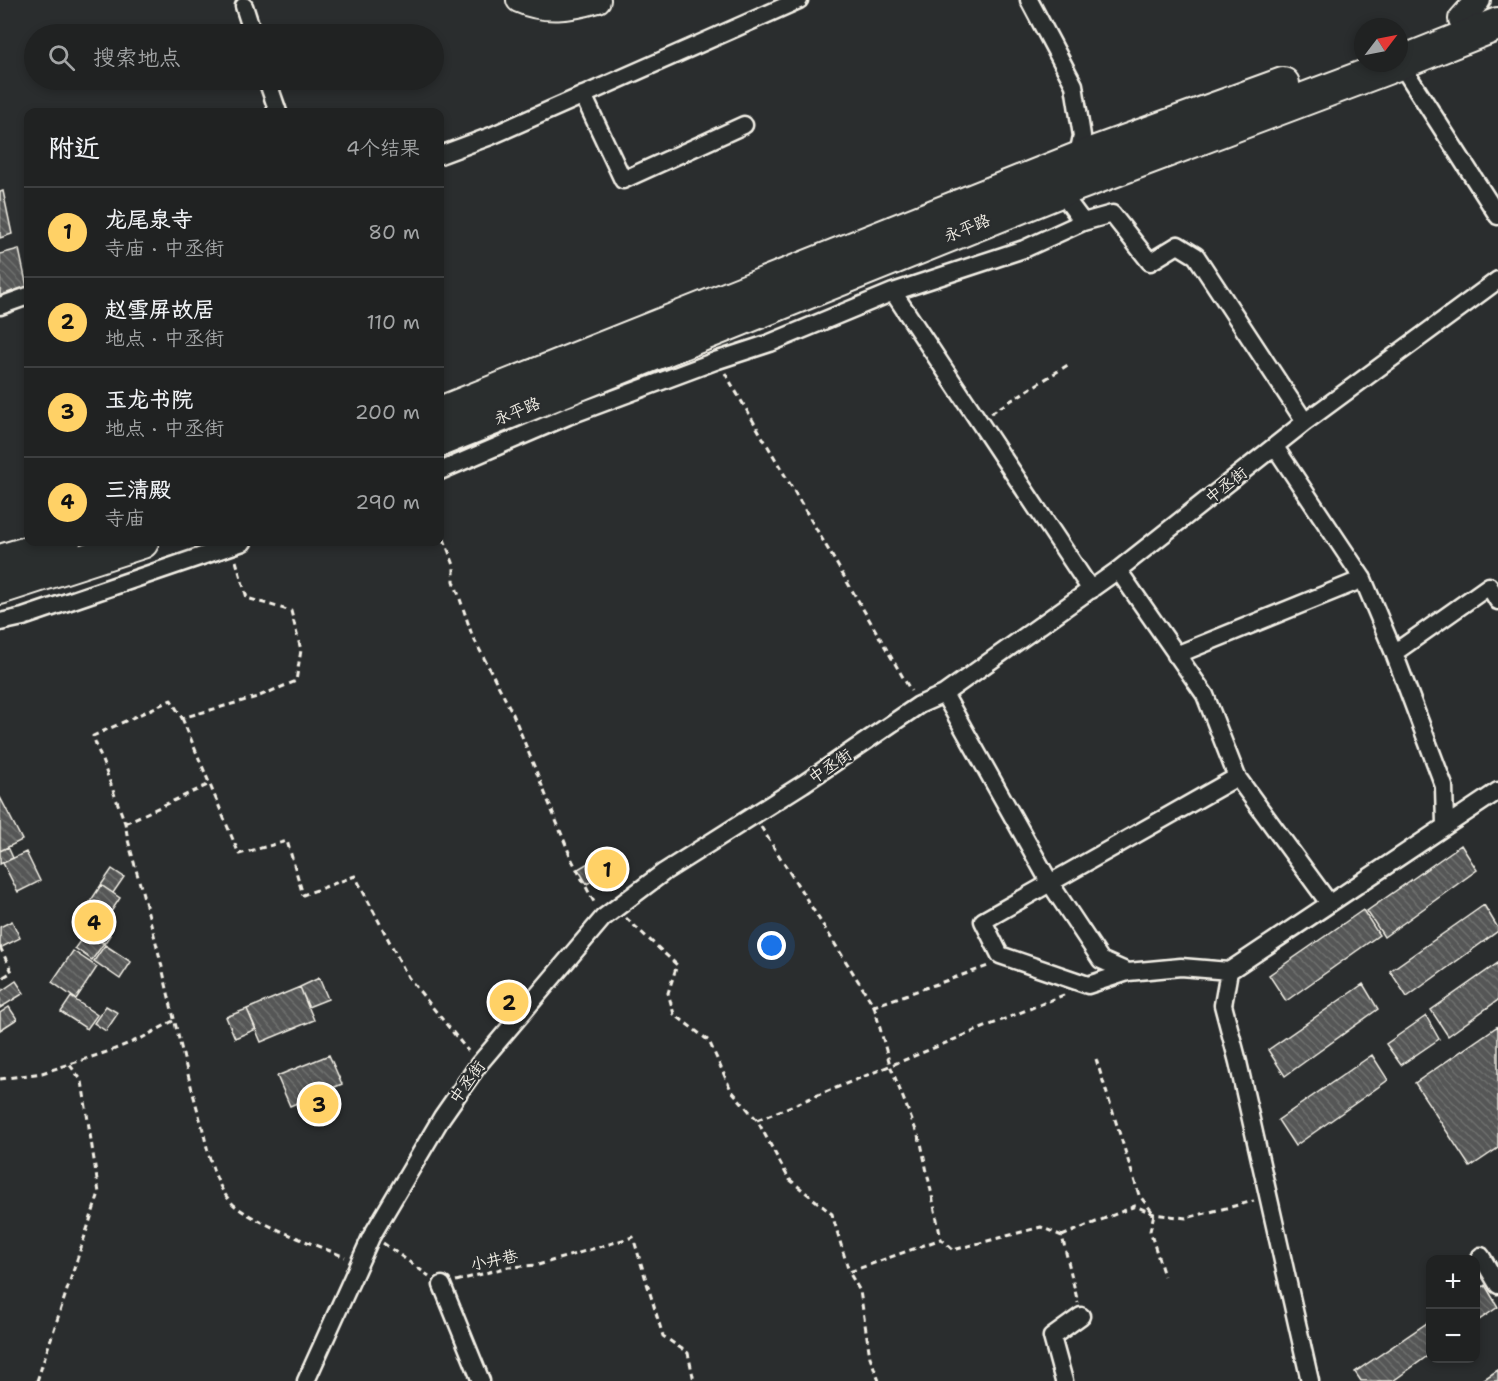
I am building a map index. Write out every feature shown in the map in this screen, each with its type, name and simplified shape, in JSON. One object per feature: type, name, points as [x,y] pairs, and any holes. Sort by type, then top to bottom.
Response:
[{"type":"highway","name":"永平路","points":[[1408,49],[1498,3]]},
{"type":"highway","name":"永平路","points":[[1466,20],[1498,24]]},
{"type":"highway","name":"永平路","points":[[444,438],[496,419],[1354,59]]},
{"type":"highway","name":"永平路","points":[[444,412],[1354,70]]},
{"type":"highway","points":[[0,561],[51,546]]},
{"type":"highway","points":[[0,588],[130,546]]},
{"type":"street","points":[[522,1],[556,9],[570,8],[598,0]]},
{"type":"street","points":[[444,154],[491,136],[799,0]]},
{"type":"street","points":[[1029,0],[1074,85],[1082,136],[1075,176],[1083,222]]},
{"type":"street","points":[[244,6],[250,24]]},
{"type":"street","points":[[1466,20],[1498,42]]},
{"type":"street","points":[[1408,66],[1498,216]]},
{"type":"street","points":[[270,90],[277,108]]},
{"type":"street","points":[[583,95],[622,180],[744,125]]},
{"type":"street","points":[[444,469],[568,416],[718,360],[770,344],[893,292],[1024,249],[1083,222],[1112,214],[1150,262],[1178,245],[1196,256],[1305,422]]},
{"type":"street","name":"中丞街","points":[[306,1381],[358,1263],[442,1117],[479,1064],[609,914],[664,872],[919,705],[944,694],[1091,590],[1305,422],[1498,280]]},
{"type":"street","points":[[893,292],[1091,590]]},
{"type":"street","points":[[0,306],[24,297]]},
{"type":"street","points":[[1275,447],[1363,579],[1394,653],[1444,786],[1445,825]]},
{"type":"street","points":[[0,622],[24,617],[231,546]]},
{"type":"street","points":[[1118,570],[1205,694],[1237,777],[1329,903]]},
{"type":"street","points":[[1176,655],[1363,579]]},
{"type":"street","points":[[1394,653],[1489,586],[1498,601]]},
{"type":"street","points":[[944,694],[1050,883],[1101,960],[1128,972]]},
{"type":"street","points":[[1237,777],[982,921],[1000,955],[1088,985],[1128,972],[1181,967],[1229,971],[1498,791]]},
{"type":"street","points":[[1229,971],[1223,1005],[1310,1381]]},
{"type":"street","points":[[1481,1256],[1498,1285]]},
{"type":"street","points":[[442,1285],[481,1381]]},
{"type":"street","points":[[1064,1381],[1052,1337],[1082,1316]]},
{"type":"path","points":[[718,360],[919,705]]},
{"type":"path","points":[[979,421],[1071,363]]},
{"type":"path","points":[[444,539],[454,565],[454,581],[472,635],[513,714],[572,860],[609,914],[677,965],[668,993],[674,1014],[709,1041],[732,1089],[757,1120],[789,1179],[832,1214],[849,1272],[860,1291],[870,1357],[879,1381]]},
{"type":"path","points":[[182,718],[257,697],[296,681],[301,650],[291,611],[246,598],[237,546]]},
{"type":"path","points":[[358,1263],[264,1222],[231,1202],[213,1169],[125,823],[93,736],[171,700],[182,718],[239,854],[286,841],[303,895],[355,876],[408,976],[479,1064]]},
{"type":"path","points":[[125,823],[210,784]]},
{"type":"path","points":[[754,815],[874,1006],[890,1065],[921,1143],[941,1239],[953,1250],[1041,1227],[1062,1236],[1135,1206],[1154,1214],[1186,1218],[1267,1198]]},
{"type":"path","points":[[0,946],[12,972],[0,979]]},
{"type":"path","points":[[874,1006],[1010,959]]},
{"type":"path","points":[[757,1120],[1088,985]]},
{"type":"path","points":[[0,1079],[42,1073],[69,1064],[142,1038],[174,1021]]},
{"type":"path","points":[[1096,1059],[1139,1195],[1154,1214]]},
{"type":"path","points":[[37,1381],[99,1193],[82,1081],[69,1064]]},
{"type":"path","points":[[1154,1214],[1150,1231],[1164,1276]]},
{"type":"path","points":[[375,1231],[391,1247],[442,1285]]},
{"type":"path","points":[[1062,1236],[1082,1316]]},
{"type":"path","name":"小井巷","points":[[442,1285],[508,1267],[538,1265],[633,1237],[663,1336],[688,1353],[694,1381]]},
{"type":"path","points":[[849,1272],[941,1239]]},
{"type":"building","points":[[3,191],[12,234],[0,238],[0,192]]},
{"type":"building","points":[[19,249],[24,273],[24,293],[0,301],[0,254]]},
{"type":"building","points":[[0,797],[22,840],[0,851]]},
{"type":"building","points":[[1461,845],[1477,870],[1384,937],[1367,911]]},
{"type":"building","points":[[8,847],[13,858],[0,864],[0,851]]},
{"type":"building","points":[[26,852],[40,881],[18,892],[3,863]]},
{"type":"building","points":[[595,859],[604,874],[587,884],[578,869]]},
{"type":"building","points":[[112,869],[124,877],[113,893],[101,885]]},
{"type":"building","points":[[101,885],[120,898],[105,921],[86,908]]},
{"type":"building","points":[[1484,905],[1498,931],[1407,997],[1390,971]]},
{"type":"building","points":[[1363,910],[1379,935],[1286,1001],[1269,975]]},
{"type":"building","points":[[12,921],[20,938],[0,948],[0,927]]},
{"type":"building","points":[[92,923],[110,935],[104,944],[86,932]]},
{"type":"building","points":[[86,932],[104,943],[92,960],[75,948]]},
{"type":"building","points":[[105,945],[131,962],[120,979],[94,961]]},
{"type":"building","points":[[73,951],[97,967],[76,999],[52,982]]},
{"type":"building","points":[[1498,963],[1498,1000],[1448,1036],[1431,1010]]},
{"type":"building","points":[[319,978],[328,999],[308,1007],[300,987]]},
{"type":"building","points":[[16,981],[24,993],[0,1008],[0,992]]},
{"type":"building","points":[[1363,984],[1378,1009],[1285,1076],[1268,1050]]},
{"type":"building","points":[[300,987],[314,1020],[261,1042],[247,1009]]},
{"type":"building","points":[[71,997],[97,1015],[87,1029],[61,1012]]},
{"type":"building","points":[[106,1006],[118,1013],[106,1031],[94,1023]]},
{"type":"building","points":[[9,1007],[17,1019],[0,1030],[0,1013]]},
{"type":"building","points":[[247,1009],[256,1029],[235,1038],[226,1017]]},
{"type":"building","points":[[1426,1016],[1439,1039],[1401,1065],[1386,1044]]},
{"type":"building","points":[[1498,1026],[1498,1148],[1470,1167],[1415,1083]]},
{"type":"building","points":[[329,1055],[342,1084],[290,1106],[277,1076]]},
{"type":"building","points":[[1372,1055],[1388,1080],[1295,1146],[1278,1120]]},
{"type":"building","points":[[1485,1285],[1498,1307],[1480,1319],[1480,1309],[1480,1289]]},
{"type":"building","points":[[1426,1324],[1426,1357],[1393,1381],[1361,1381],[1355,1372]]},
{"type":"building","points":[[1498,1370],[1498,1381],[1481,1381]]},
{"type":"place","name":"龙尾泉寺","points":[[607,869]]},
{"type":"place","name":"三清殿","points":[[94,922]]},
{"type":"place","name":"赵雪屏故居","points":[[509,1002]]},
{"type":"place","name":"玉龙书院","points":[[319,1104]]}]
